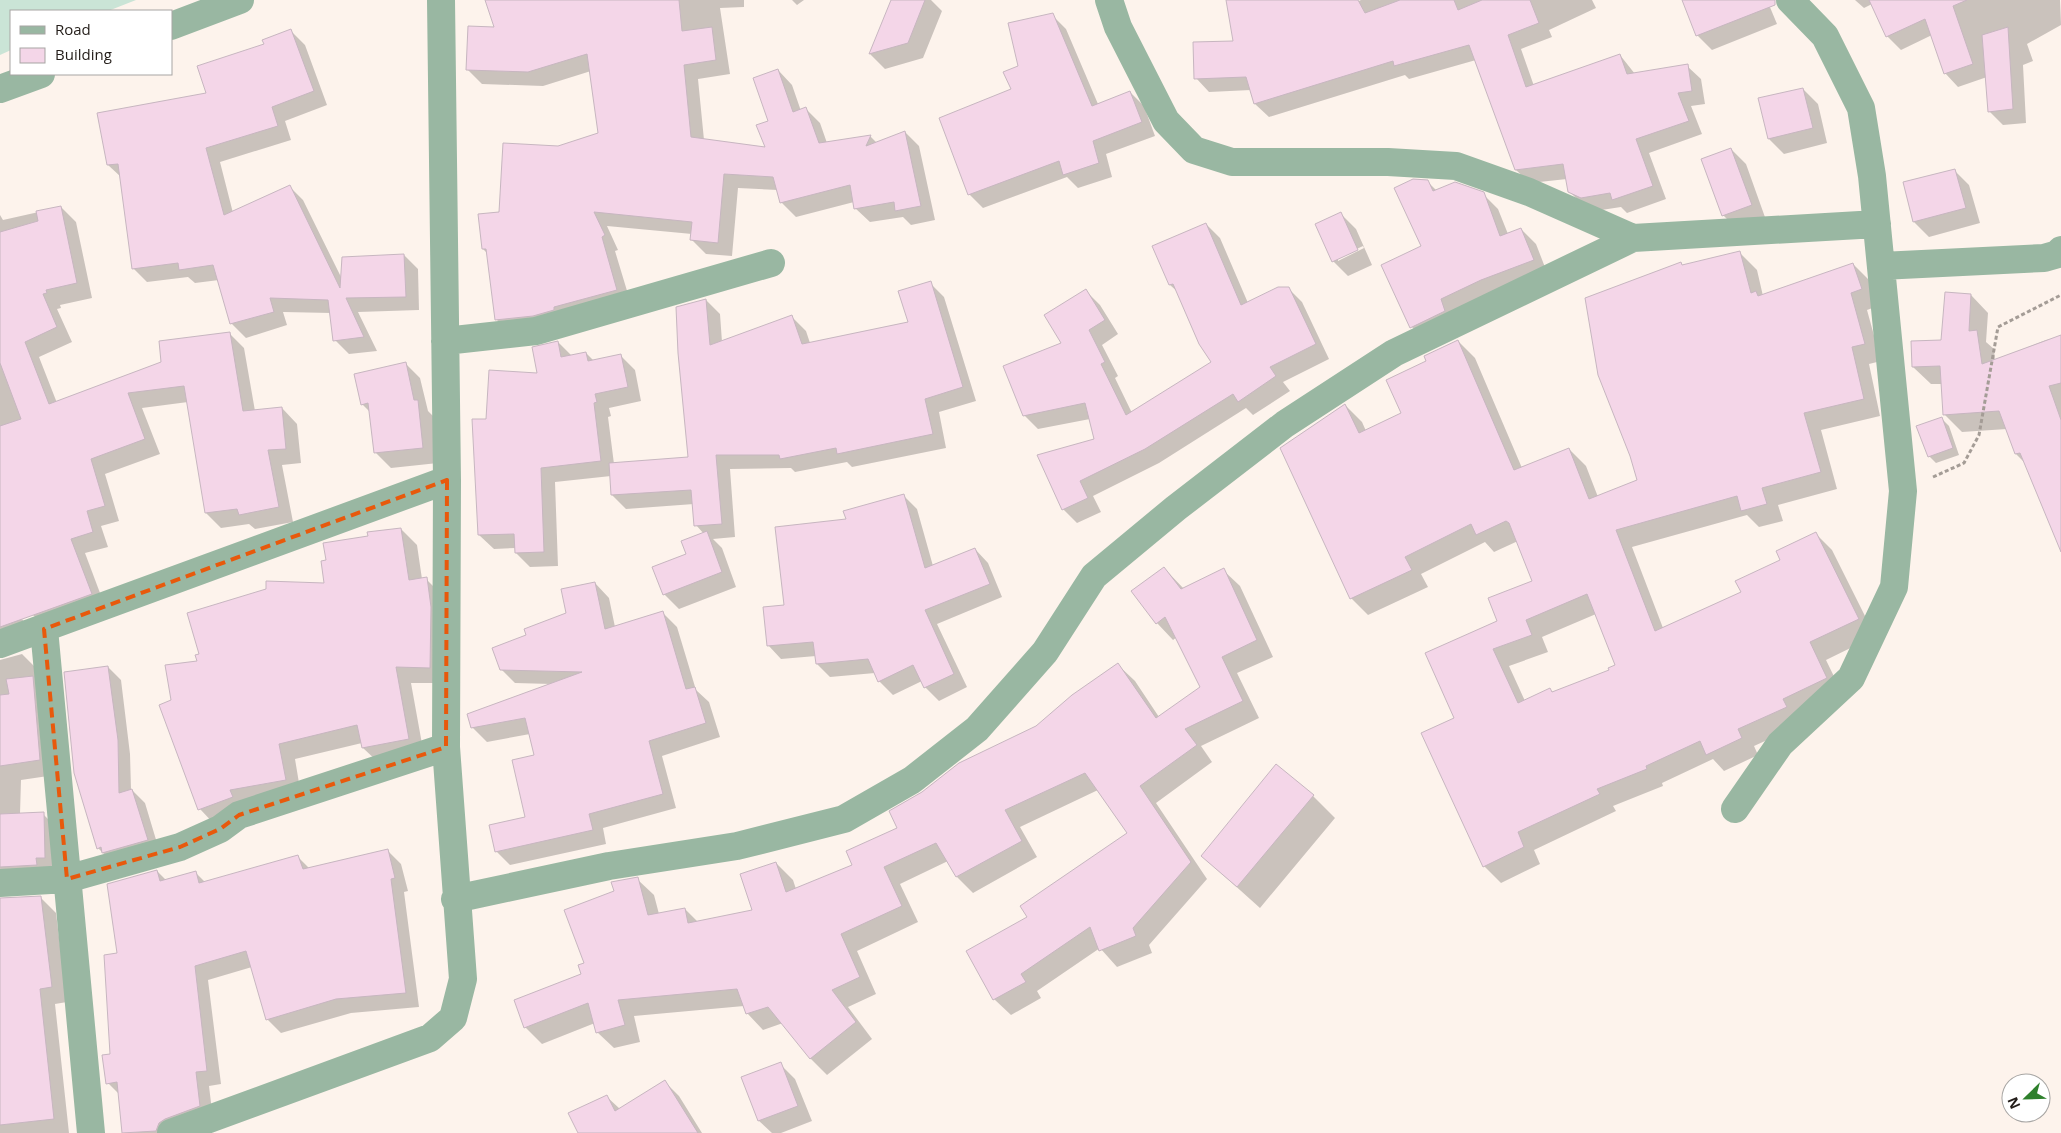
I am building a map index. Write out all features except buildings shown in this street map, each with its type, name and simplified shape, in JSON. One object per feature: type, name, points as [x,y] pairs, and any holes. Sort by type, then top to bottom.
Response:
[{"type":"street","points":[[172,26],[240,0]]},
{"type":"street","points":[[171,1133],[430,1038],[453,1018],[463,979],[455,899],[446,747],[447,480],[441,0]]},
{"type":"street","points":[[1109,0],[1118,27],[1166,121],[1194,150],[1232,162],[1388,162],[1456,166],[1529,192],[1633,238]]},
{"type":"street","points":[[1735,810],[1780,744],[1851,678],[1894,586],[1904,491],[1872,176],[1861,108],[1825,36],[1790,0]]},
{"type":"street","points":[[0,89],[39,75]]},
{"type":"street","points":[[455,899],[608,866],[737,846],[844,819],[912,780],[977,729],[1045,652],[1094,576],[1176,508],[1285,424],[1394,353],[1633,238],[1877,224]]},
{"type":"street","points":[[1881,266],[2044,258],[2058,254],[2061,250]]},
{"type":"street","points":[[445,341],[536,330],[771,263]]},
{"type":"street","points":[[0,644],[447,480]]},
{"type":"street","points":[[44,629],[91,1133]]},
{"type":"street","points":[[0,883],[67,879],[180,847],[220,829],[239,815],[446,747]]},
{"type":"path","points":[[1904,491],[1964,463],[1979,436],[1998,327],[2061,295]]},
{"type":"highlighted area","points":[[447,480],[446,747],[239,815],[220,829],[180,847],[67,879],[44,629]]},
{"type":"green space","points":[[0,0],[136,0],[111,10],[10,10],[10,50],[0,55]]}]
